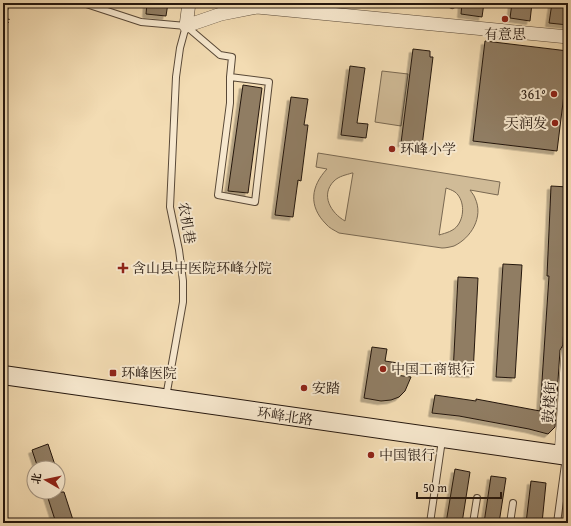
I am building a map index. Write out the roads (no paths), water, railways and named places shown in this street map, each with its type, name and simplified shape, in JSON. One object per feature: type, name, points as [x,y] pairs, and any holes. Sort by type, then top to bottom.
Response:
[{"type":"main road","name":"环峰北路","points":[[3,375],[565,456]]},
{"type":"street","points":[[189,3],[186,26],[220,14],[257,7],[568,37]]},
{"type":"street","name":"鼓楼街","points":[[565,456],[568,351]]},
{"type":"lane","points":[[3,12],[7,3]]},
{"type":"lane","points":[[83,3],[141,22],[186,26],[220,55],[232,57],[230,77],[230,103],[218,195],[255,202],[269,82],[230,77]]},
{"type":"lane","name":"农机巷","points":[[166,398],[183,302],[182,273],[170,207],[176,77],[180,48],[186,26]]},
{"type":"lane","points":[[430,523],[442,438]]},
{"type":"lane","points":[[557,523],[565,456]]},
{"type":"lane","points":[[473,523],[477,498]]},
{"type":"lane","points":[[510,523],[513,503]]},
{"type":"place","name":"有意思","points":[[505,19]]},
{"type":"place","name":"361°","points":[[554,94]]},
{"type":"place","name":"天润发","points":[[555,123]]},
{"type":"place","name":"环峰小学","points":[[392,149]]},
{"type":"place","name":"含山县中医院环峰分院","points":[[123,268]]},
{"type":"place","name":"中国工商银行","points":[[383,369]]},
{"type":"place","name":"环峰医院","points":[[113,373]]},
{"type":"place","name":"安踏","points":[[304,388]]},
{"type":"place","name":"中国银行","points":[[371,455]]}]
